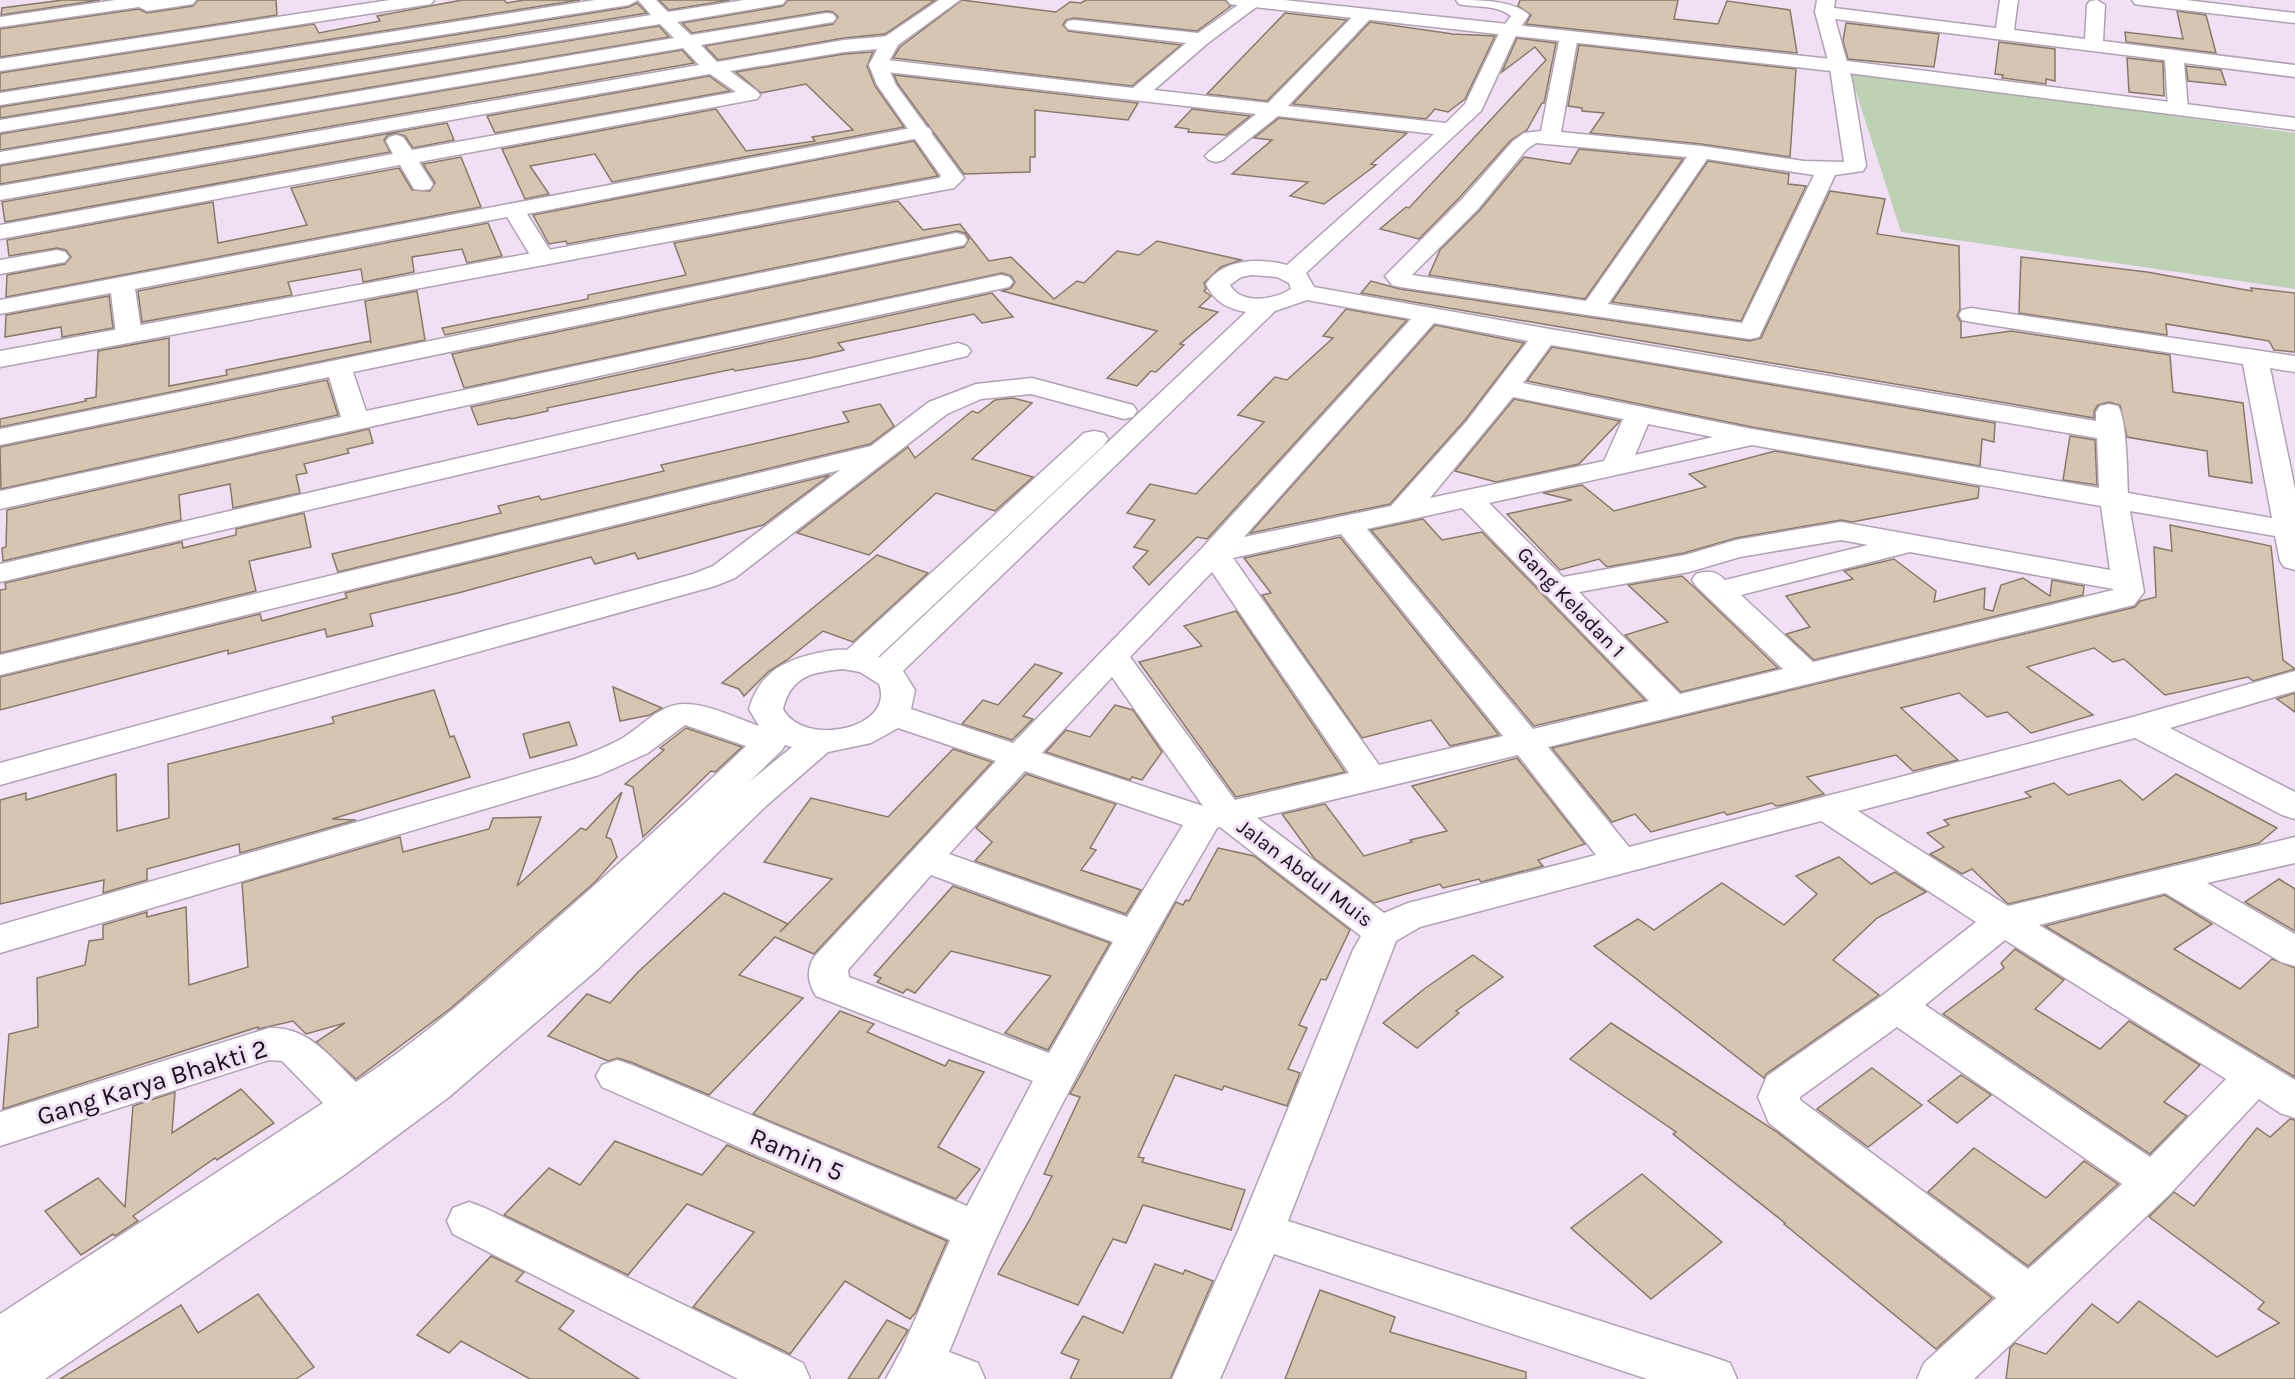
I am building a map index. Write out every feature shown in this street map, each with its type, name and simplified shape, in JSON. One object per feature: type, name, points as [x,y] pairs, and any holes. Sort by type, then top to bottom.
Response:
[{"type":"street","points":[[0,22],[145,2],[187,0]]},
{"type":"street","points":[[0,64],[424,0]]},
{"type":"street","points":[[0,99],[629,0]]},
{"type":"street","points":[[0,232],[750,95],[741,86],[713,68],[645,0]]},
{"type":"street","points":[[0,126],[777,0]]},
{"type":"street","points":[[878,65],[890,42],[951,0]]},
{"type":"street","points":[[1288,278],[1442,128],[1474,107],[1500,30],[1520,15],[1516,9],[1494,3],[1465,0]]},
{"type":"street","points":[[2004,34],[2009,0]]},
{"type":"street","points":[[2141,0],[2295,18]]},
{"type":"street","points":[[1137,95],[1245,1],[1304,3],[1365,14],[1840,66],[2295,124]]},
{"type":"street","points":[[145,2],[157,41]]},
{"type":"street","points":[[2094,45],[2096,5]]},
{"type":"street","points":[[1827,170],[1750,332],[1400,280],[1397,276],[1470,204],[1520,145],[1531,137],[1550,136],[1701,152],[1827,170],[1848,169],[1855,166],[1840,66],[1828,34],[1825,6],[1922,16],[2004,34],[2295,71]]},
{"type":"street","points":[[1216,156],[1273,110],[1365,14]]},
{"type":"street","points":[[0,158],[826,18]]},
{"type":"street","points":[[1074,25],[1202,39]]},
{"type":"street","points":[[1550,136],[1569,36]]},
{"type":"street","points":[[0,193],[713,68],[852,45],[890,42]]},
{"type":"street","points":[[342,45],[385,126],[422,184]]},
{"type":"street","points":[[2174,55],[2178,108]]},
{"type":"street","points":[[878,65],[1442,128]]},
{"type":"street","points":[[0,359],[951,181],[954,178],[887,85],[878,65]]},
{"type":"street","points":[[0,307],[922,132]]},
{"type":"street","points":[[1592,309],[1701,152]]},
{"type":"street","points":[[513,208],[543,258]]},
{"type":"street","points":[[0,437],[956,240]]},
{"type":"street","points":[[0,267],[57,257]]},
{"type":"street","points":[[891,714],[1216,816],[1806,673],[2107,603],[2129,595],[2114,498],[2111,422],[1544,336],[1427,316],[1288,278],[1236,270],[1224,276],[1218,284],[1220,292],[1230,299],[1256,305],[1283,304],[1295,299],[1288,278]]},
{"type":"street","points":[[0,500],[1001,282]]},
{"type":"street","points":[[122,284],[129,335]]},
{"type":"street","points":[[870,665],[1124,411],[1256,305]]},
{"type":"street","points":[[870,665],[1256,305]]},
{"type":"street","points":[[1971,315],[2295,364]]},
{"type":"street","points":[[1058,1073],[830,986],[828,967],[924,859],[1113,656],[1214,553],[1427,316]]},
{"type":"street","points":[[1402,511],[1459,448],[1508,388],[1544,336]]},
{"type":"street","points":[[0,573],[958,351]]},
{"type":"street","points":[[2255,358],[2292,531],[2295,561]]},
{"type":"street","points":[[338,366],[356,421]]},
{"type":"street","points":[[0,774],[704,580],[724,572],[938,408],[966,395],[990,389],[1032,386],[1124,411]]},
{"type":"street","points":[[1508,388],[1752,436],[2292,531]]},
{"type":"street","points":[[1615,468],[1639,414]]},
{"type":"street","points":[[1214,553],[1402,511],[1615,468],[1752,436]]},
{"type":"street","points":[[0,665],[878,452]]},
{"type":"street","name":"Gang Keladan 1","points":[[1468,498],[1672,706]]},
{"type":"street","points":[[1347,523],[1526,742],[1620,862]]},
{"type":"street","points":[[1557,587],[1689,563],[1736,549],[1841,531],[1915,542],[2126,582]]},
{"type":"street","points":[[1719,591],[1915,542]]},
{"type":"street","points":[[1214,553],[1371,779]]},
{"type":"street","points":[[1689,563],[1806,673]]},
{"type":"street","points":[[1113,656],[1216,816]]},
{"type":"street","points":[[0,939],[587,767],[618,755],[682,714],[773,734],[820,741],[848,739],[885,722],[897,706],[899,692],[895,680],[870,665],[819,661],[794,670],[777,681],[768,694],[766,709],[773,734]]},
{"type":"street","points":[[1196,1379],[1261,1231],[1368,961],[1382,932],[1408,917],[2139,726],[2295,681]]},
{"type":"street","points":[[2139,726],[2295,807]]},
{"type":"street","points":[[0,1340],[406,1070],[480,1010],[685,825],[773,734]]},
{"type":"street","points":[[6,1379],[329,1162],[434,1084],[584,959],[745,806],[820,741]]},
{"type":"street","points":[[1827,808],[2003,921],[2295,1101]]},
{"type":"street","points":[[930,1374],[977,1231],[1058,1073],[1135,935],[1216,816]]},
{"type":"street","name":"Jalan Abdul Muis","points":[[1216,816],[1382,932]]},
{"type":"street","points":[[2028,1296],[1784,1111],[1779,1104],[1778,1096],[1782,1088],[1897,1006],[2003,921],[2295,850]]},
{"type":"street","points":[[924,859],[1135,935]]},
{"type":"street","points":[[2170,879],[2295,952]]},
{"type":"street","points":[[1897,1006],[2153,1182]]},
{"type":"street","name":"Gang Karya Bhakti 2","points":[[0,1129],[259,1047],[281,1043],[297,1050],[352,1105]]},
{"type":"street","name":"Ramin 5","points":[[617,1076],[977,1231]]},
{"type":"street","points":[[1941,1379],[2153,1182],[2255,1076]]},
{"type":"street","points":[[470,1221],[786,1379]]},
{"type":"street","points":[[1261,1231],[1713,1379]]},
{"type":"green space","points":[[1849,70],[2295,133],[2295,289],[1901,232]]},
{"type":"building","points":[[63,0],[100,0],[1,15],[2,8]]},
{"type":"building","points":[[198,0],[276,0],[277,15],[0,57],[0,29],[139,9],[147,13],[193,6]]},
{"type":"building","points":[[462,0],[504,0],[507,3],[524,0],[580,0],[0,91],[0,73],[314,24],[319,33],[380,21],[377,16]]},
{"type":"building","points":[[659,0],[730,0],[669,10]]},
{"type":"building","points":[[788,0],[935,0],[885,34],[844,38],[718,60],[705,46],[833,24],[838,17],[833,12],[827,11],[692,33],[682,23],[783,6]]},
{"type":"building","points":[[962,0],[1056,12],[1070,2],[1081,3],[1086,0],[1225,0],[1231,6],[1197,31],[1074,18],[1066,20],[1063,25],[1068,31],[1181,45],[1132,86],[893,58],[900,47]]},
{"type":"building","points":[[1520,0],[1678,0],[1674,19],[1718,24],[1727,1],[1790,10],[1797,53],[1526,24],[1531,15],[1518,6]]},
{"type":"building","points":[[637,3],[647,13],[0,118],[0,107],[629,7]]},
{"type":"building","points":[[2177,11],[2206,15],[2216,53],[2126,42],[2125,32],[2183,39]]},
{"type":"building","points":[[1285,13],[1347,20],[1267,101],[1207,94]]},
{"type":"building","points":[[1370,22],[1453,34],[1495,36],[1465,99],[1448,112],[1435,109],[1426,119],[1293,104]]},
{"type":"building","points":[[1846,23],[1939,34],[1934,67],[1848,59],[1843,41]]},
{"type":"building","points":[[659,26],[669,37],[0,150],[0,134]]},
{"type":"building","points":[[1517,38],[1556,43],[1544,103],[1527,130],[1511,140],[1419,239],[1380,229],[1406,207],[1409,208],[1546,60],[1535,47],[1502,72]]},
{"type":"building","points":[[1999,42],[2055,49],[2055,81],[2046,79],[2046,84],[2002,78],[2003,75],[1995,74]]},
{"type":"building","points":[[1579,45],[1796,69],[1790,157],[1701,144],[1590,133],[1604,113],[1582,111],[1582,108],[1568,106]]},
{"type":"building","points":[[682,50],[694,63],[0,184],[0,166]]},
{"type":"building","points":[[873,52],[867,66],[875,86],[904,127],[612,182],[595,154],[530,166],[549,194],[525,199],[502,149],[716,109],[746,151],[815,141],[812,137],[853,130],[806,84],[761,93],[736,72],[844,54]]},
{"type":"building","points":[[2127,58],[2163,62],[2164,96],[2129,92]]},
{"type":"building","points":[[2186,66],[2221,70],[2226,85],[2188,81]]},
{"type":"building","points":[[894,75],[1138,103],[1128,120],[1035,110],[1035,157],[1030,157],[1030,172],[964,174],[898,84]]},
{"type":"building","points":[[709,76],[730,91],[495,133],[487,116]]},
{"type":"building","points":[[1192,109],[1250,116],[1226,135],[1188,132],[1189,129],[1175,127]]},
{"type":"building","points":[[1279,118],[1407,133],[1371,164],[1376,165],[1324,204],[1290,196],[1308,182],[1232,174],[1272,140],[1254,138]]},
{"type":"building","points":[[447,123],[454,140],[413,148],[405,136],[395,133],[388,135],[384,140],[390,152],[5,222],[2,202]]},
{"type":"building","points":[[914,141],[938,176],[567,244],[566,241],[549,244],[533,215]]},
{"type":"building","points":[[1579,149],[1683,159],[1585,299],[1429,275],[1440,250],[1480,210],[1524,157],[1570,164]]},
{"type":"building","points":[[461,157],[481,207],[6,297],[7,275],[65,264],[71,257],[66,250],[57,248],[9,256],[7,240],[213,202],[218,243],[307,225],[291,188],[399,168],[412,190],[430,191],[435,183],[423,164]]},
{"type":"building","points":[[1708,161],[1789,174],[1788,184],[1806,186],[1741,321],[1612,302]]},
{"type":"building","points":[[1830,191],[1885,199],[1877,234],[1959,246],[1960,309],[1957,316],[1961,322],[1961,338],[2011,331],[2170,355],[2173,392],[2243,403],[2252,483],[2209,476],[2207,451],[2127,437],[2120,405],[2109,402],[2098,405],[2094,411],[2094,418],[1361,293],[1371,281],[1400,289],[1750,341],[1761,338]]},
{"type":"building","points":[[898,201],[923,230],[960,224],[989,261],[1011,257],[1054,299],[1077,281],[1084,283],[1117,251],[1139,255],[1157,241],[1241,260],[1221,267],[1204,283],[1206,289],[1204,291],[1211,296],[1199,307],[1218,312],[1180,344],[1184,345],[1156,372],[1151,371],[1137,386],[1107,378],[1157,331],[1002,291],[1011,288],[1015,282],[1011,276],[1002,273],[464,388],[452,354],[964,247],[969,239],[965,233],[957,231],[445,335],[442,328],[588,299],[588,295],[686,275],[674,243]]},
{"type":"building","points":[[488,223],[502,256],[467,263],[462,249],[412,257],[414,272],[363,282],[361,269],[288,282],[292,295],[142,322],[138,291]]},
{"type":"building","points":[[2021,257],[2147,272],[2252,291],[2251,288],[2295,293],[2295,352],[2274,350],[2269,341],[2166,324],[2167,335],[2019,313]]},
{"type":"building","points":[[417,291],[425,340],[0,427],[0,419],[96,397],[98,351],[169,338],[169,386],[227,375],[226,370],[370,341],[371,343],[365,301]]},
{"type":"building","points":[[992,293],[1013,317],[982,323],[974,314],[838,343],[844,350],[810,358],[735,371],[733,369],[547,408],[548,411],[478,425],[471,407]]},
{"type":"building","points":[[109,296],[113,328],[62,337],[61,327],[5,337],[6,315]]},
{"type":"building","points":[[1346,309],[1407,320],[1207,539],[1197,537],[1149,585],[1133,567],[1148,551],[1134,547],[1155,520],[1127,513],[1150,484],[1196,494],[1264,422],[1238,415],[1275,377],[1287,380],[1333,338],[1323,336]]},
{"type":"building","points":[[1435,325],[1524,343],[1465,420],[1390,504],[1250,533]]},
{"type":"building","points":[[1552,347],[1995,423],[1994,442],[1982,439],[1980,466],[1752,427],[1527,381]]},
{"type":"building","points":[[327,380],[338,415],[1,489],[0,447]]},
{"type":"building","points":[[1013,398],[1032,403],[972,459],[1033,477],[995,511],[936,493],[869,555],[797,533],[908,447],[915,458],[972,411],[978,413],[995,400]]},
{"type":"building","points":[[1514,399],[1620,421],[1579,464],[1496,482],[1455,471]]},
{"type":"building","points":[[880,404],[894,426],[870,444],[338,572],[332,554],[501,513],[498,506],[539,496],[541,500],[664,471],[661,465],[849,422],[843,412]]},
{"type":"building","points":[[369,429],[373,443],[347,449],[349,453],[304,464],[307,473],[296,475],[300,493],[233,508],[230,484],[179,495],[181,520],[3,561],[2,548],[6,547],[7,510]]},
{"type":"building","points":[[2070,436],[2095,440],[2097,485],[2063,480]]},
{"type":"building","points":[[1775,451],[1979,487],[1978,498],[1852,522],[1841,520],[1736,538],[1684,553],[1607,567],[1599,559],[1560,570],[1507,514],[1572,500],[1543,493],[1582,485],[1614,511],[1706,487],[1689,474]]},
{"type":"building","points":[[830,475],[763,525],[638,559],[635,553],[595,564],[591,557],[370,614],[373,626],[327,637],[325,629],[228,654],[228,650],[0,710],[0,677],[260,614],[262,621],[347,598],[345,593]]},
{"type":"building","points":[[304,513],[311,547],[249,561],[256,591],[0,653],[0,590],[6,589],[5,583],[182,542],[183,548],[236,535],[236,529]]},
{"type":"building","points":[[1423,519],[1442,540],[1482,532],[1645,700],[1534,726],[1371,530]]},
{"type":"building","points":[[2170,525],[2271,546],[2283,660],[2295,669],[2253,681],[2248,677],[2165,695],[2124,659],[2113,662],[2094,648],[2027,667],[2093,715],[2031,733],[2007,712],[1987,717],[1959,693],[1901,708],[1958,760],[1913,771],[1896,755],[1807,777],[1824,794],[1783,805],[1776,806],[1772,803],[1727,815],[1724,812],[1651,832],[1635,814],[1612,822],[1552,748],[2135,607],[2140,601],[2156,597],[2154,547],[2172,551]]},
{"type":"building","points":[[1340,537],[1499,735],[1450,746],[1431,720],[1362,738],[1262,595],[1271,593],[1244,558]]},
{"type":"building","points":[[877,555],[928,573],[853,642],[823,631],[787,660],[769,671],[744,696],[739,689],[722,683]]},
{"type":"building","points":[[1894,559],[1936,591],[1934,602],[1985,588],[1984,609],[1993,611],[2001,585],[2023,578],[2050,596],[2052,580],[2084,586],[2083,595],[1814,660],[1786,634],[1810,627],[1786,596],[1853,579],[1844,571]]},
{"type":"building","points":[[1682,576],[1778,668],[1681,692],[1625,635],[1668,622],[1628,585]]},
{"type":"building","points":[[1236,611],[1345,772],[1236,797],[1139,662],[1202,646],[1184,626]]},
{"type":"building","points":[[1035,664],[1062,673],[1023,716],[1033,719],[1012,740],[962,724],[983,700],[998,705]]},
{"type":"building","points":[[613,687],[662,708],[650,715],[620,721]]},
{"type":"building","points":[[434,690],[450,737],[454,736],[470,777],[332,819],[356,820],[240,853],[239,844],[147,869],[147,880],[103,893],[104,880],[0,904],[0,800],[26,793],[26,800],[116,774],[117,831],[169,818],[168,764],[334,723],[332,717]]},
{"type":"building","points":[[2295,693],[2295,712],[2277,699]]},
{"type":"building","points":[[1115,705],[1133,710],[1162,752],[1142,780],[1132,777],[1130,780],[1046,752],[1066,730],[1090,737]]},
{"type":"building","points":[[569,722],[577,745],[530,758],[523,734]]},
{"type":"building","points":[[686,728],[742,747],[715,772],[711,771],[643,837],[633,787],[625,784],[664,750],[660,748]]},
{"type":"building","points":[[953,749],[992,762],[814,954],[775,937],[739,975],[803,998],[709,1095],[633,1063],[618,1058],[608,1061],[548,1036],[587,994],[610,1003],[638,972],[724,893],[788,924],[832,879],[764,862],[811,798],[888,817]]},
{"type":"building","points":[[1517,758],[1585,844],[1538,860],[1543,866],[1481,882],[1479,879],[1443,888],[1440,884],[1374,903],[1314,858],[1282,814],[1325,804],[1364,856],[1412,842],[1410,840],[1447,831],[1412,786]]},
{"type":"building","points":[[1026,774],[1116,804],[1090,848],[1096,850],[1081,870],[1141,890],[1126,914],[975,861],[992,842],[976,828]]},
{"type":"building","points":[[2176,774],[2277,828],[2259,843],[2008,904],[1972,869],[1962,874],[1930,854],[1944,847],[1927,833],[1949,825],[1944,820],[2031,797],[2025,792],[2054,783],[2068,795],[2120,780],[2143,800]]},
{"type":"building","points":[[622,792],[606,837],[611,839],[617,857],[595,882],[451,1008],[356,1079],[316,1042],[345,1023],[306,1034],[293,1021],[258,1029],[258,1027],[3,1109],[9,1034],[38,1027],[37,978],[85,965],[89,941],[103,939],[103,925],[147,912],[147,917],[186,907],[189,985],[248,967],[242,883],[400,837],[403,852],[489,829],[493,818],[541,817],[517,886],[581,828],[586,830]]},
{"type":"building","points":[[1218,848],[1254,856],[1350,930],[1326,980],[1321,979],[1299,1025],[1307,1028],[1288,1069],[1300,1073],[1287,1106],[1224,1086],[1222,1090],[1175,1075],[1138,1157],[1144,1158],[1142,1162],[1245,1190],[1231,1230],[1143,1205],[1126,1243],[1113,1239],[1078,1305],[998,1274],[1052,1176],[1044,1174],[1080,1097],[1070,1094],[1176,902],[1183,905],[1186,900],[1189,901]]},
{"type":"building","points":[[1839,857],[1871,884],[1895,872],[1926,892],[1877,918],[1833,960],[1879,995],[1766,1074],[1764,1078],[1594,946],[1638,919],[1654,930],[1722,883],[1784,925],[1817,894],[1796,876]]},
{"type":"building","points":[[2279,879],[2295,889],[2295,931],[2245,902]]},
{"type":"building","points":[[953,886],[1110,943],[1048,1050],[1005,1033],[1051,976],[951,951],[915,993],[907,989],[903,993],[877,982],[881,978],[874,975]]},
{"type":"building","points":[[2165,895],[2212,924],[2174,949],[2240,989],[2272,959],[2295,968],[2295,1077],[2045,926]]},
{"type":"building","points":[[2015,949],[2064,980],[2035,1009],[2100,1049],[2129,1021],[2200,1065],[2164,1102],[2187,1116],[2150,1154],[1943,1014],[2004,968],[2001,963]]},
{"type":"building","points":[[1473,955],[1503,977],[1456,1011],[1459,1013],[1417,1048],[1383,1023],[1424,989]]},
{"type":"building","points":[[840,1011],[874,1024],[867,1032],[945,1066],[949,1060],[984,1072],[938,1147],[980,1169],[956,1199],[753,1114]]},
{"type":"building","points":[[1611,1023],[1777,1132],[1992,1298],[1936,1349],[1785,1223],[1673,1134],[1676,1132],[1570,1059]]},
{"type":"building","points":[[1872,1068],[1922,1105],[1868,1147],[1817,1109]]},
{"type":"building","points":[[1961,1075],[1991,1095],[1957,1123],[1928,1101]]},
{"type":"building","points":[[241,1089],[274,1123],[217,1160],[215,1158],[133,1216],[138,1221],[115,1236],[113,1234],[81,1255],[45,1211],[98,1178],[125,1207],[133,1106],[175,1092],[172,1133]]},
{"type":"building","points":[[2290,1119],[2295,1120],[2295,1379],[2006,1379],[2010,1348],[2015,1343],[2046,1354],[2092,1304],[2118,1323],[2139,1301],[2217,1357],[2279,1323],[2258,1309],[2264,1302],[2149,1217],[2174,1192],[2194,1206],[2257,1128],[2270,1137]]},
{"type":"building","points":[[615,1141],[702,1175],[727,1145],[947,1241],[916,1312],[910,1319],[845,1281],[790,1354],[693,1307],[754,1232],[687,1204],[628,1275],[504,1215],[549,1168],[580,1185]]},
{"type":"building","points":[[1974,1148],[2046,1198],[2084,1161],[2118,1184],[2028,1266],[1928,1192]]},
{"type":"building","points":[[1642,1174],[1722,1242],[1651,1299],[1571,1228]]},
{"type":"building","points":[[491,1256],[524,1272],[516,1281],[574,1311],[559,1329],[639,1379],[530,1379],[461,1341],[449,1353],[417,1335]]},
{"type":"building","points":[[1155,1264],[1183,1274],[1185,1270],[1213,1281],[1170,1379],[1070,1379],[1079,1360],[1061,1353],[1083,1316],[1123,1333]]},
{"type":"building","points":[[1320,1290],[1395,1317],[1390,1332],[1526,1372],[1526,1379],[1285,1379]]},
{"type":"building","points":[[258,1294],[314,1367],[296,1379],[60,1379],[181,1305],[198,1333]]},
{"type":"building","points":[[887,1320],[908,1330],[878,1379],[848,1379]]}]
